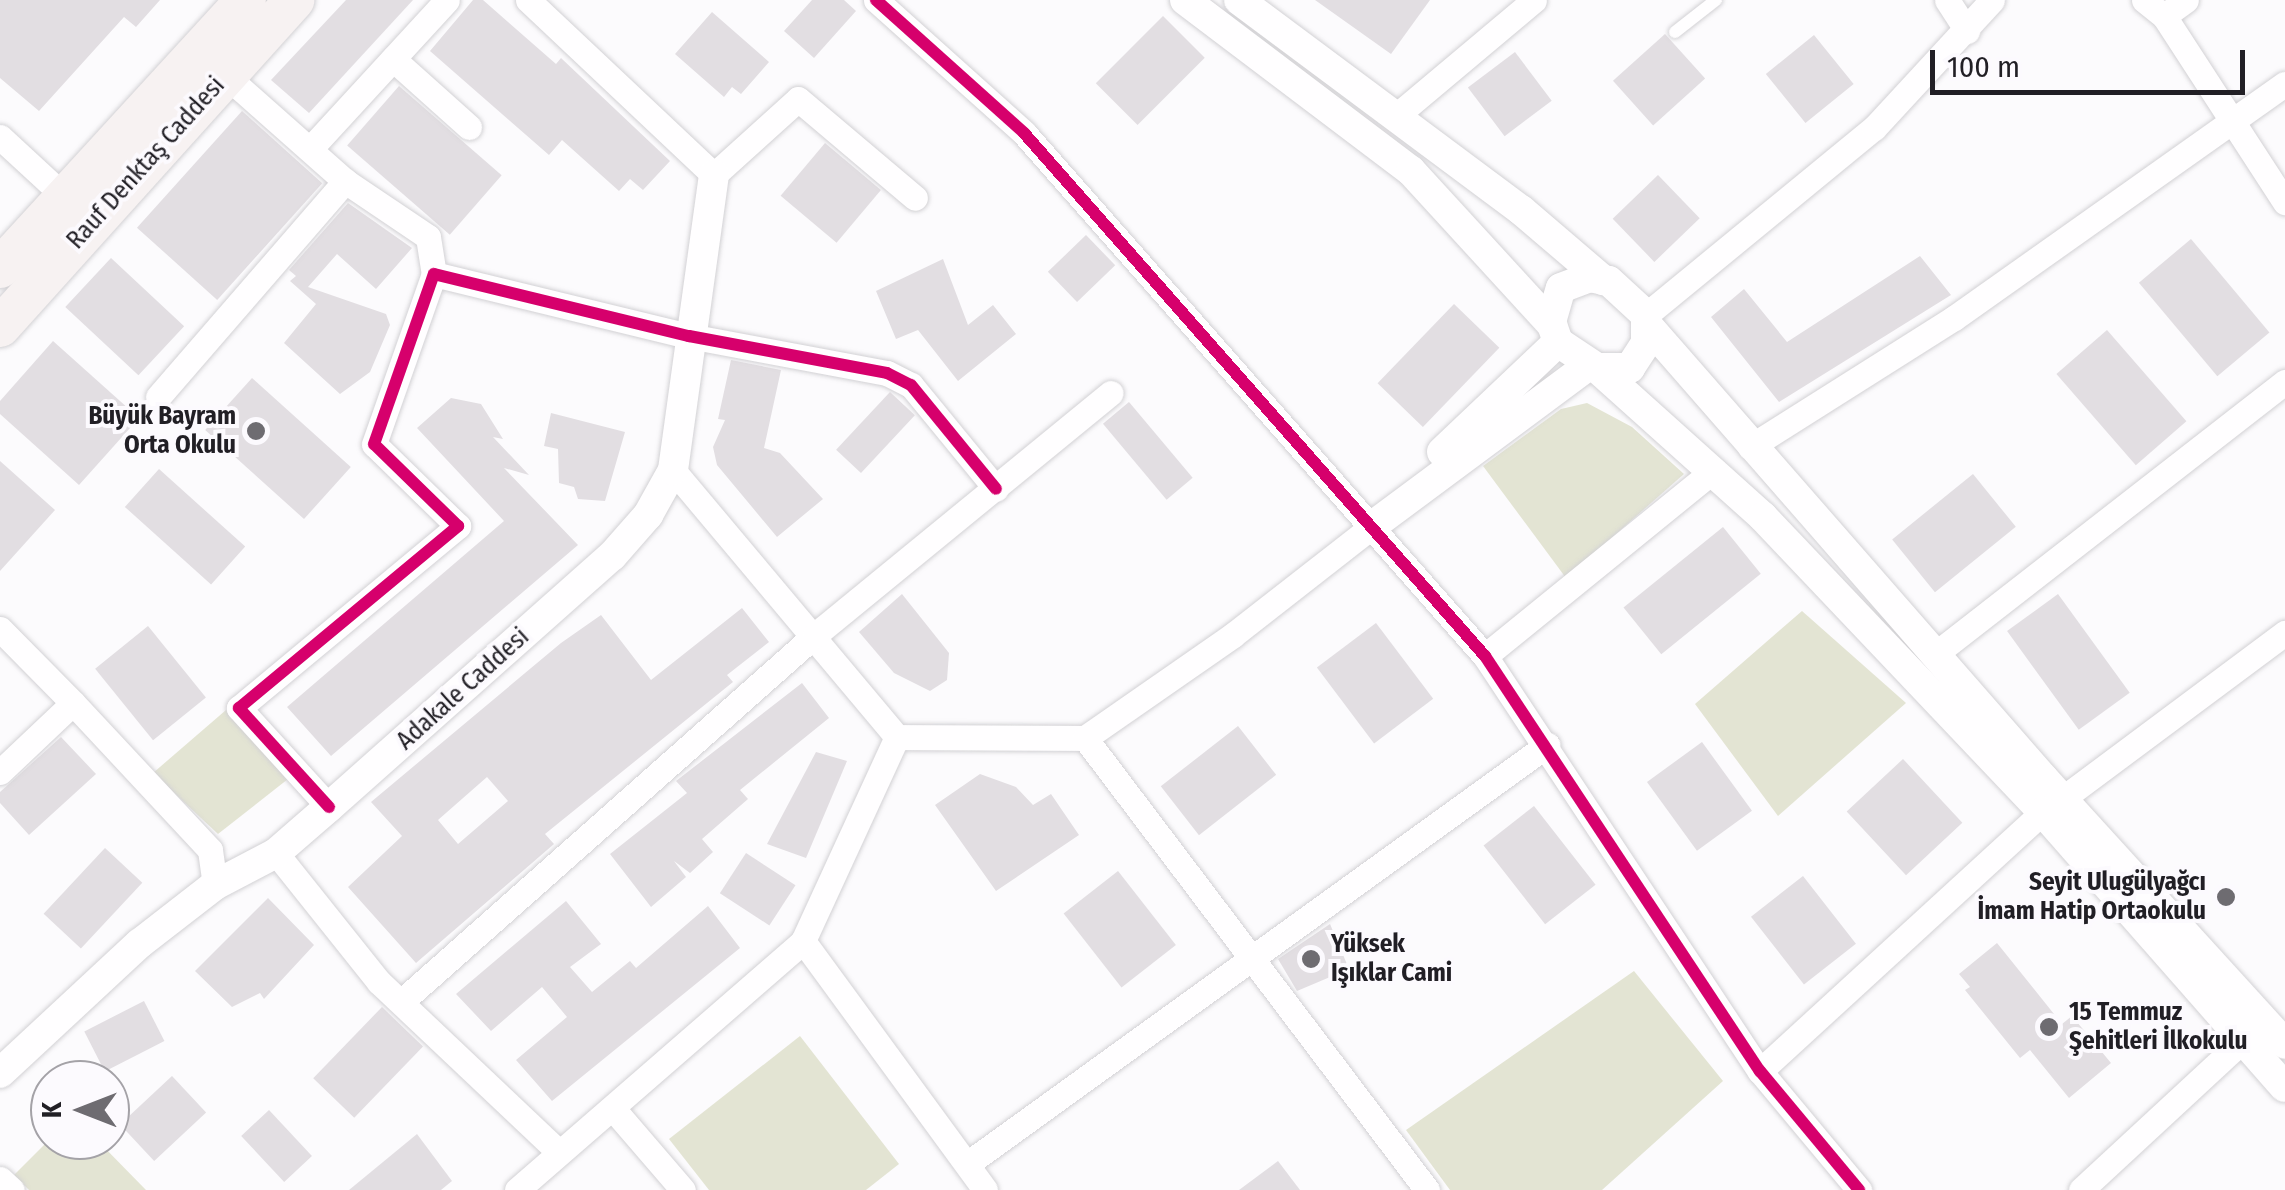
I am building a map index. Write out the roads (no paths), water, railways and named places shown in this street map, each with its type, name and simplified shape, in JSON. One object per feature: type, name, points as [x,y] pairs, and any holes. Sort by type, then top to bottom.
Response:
[{"type":"main road","name":"Rauf Denktaş Caddesi","points":[[0,268],[246,0]]},
{"type":"main road","name":"Rauf Denktaş Caddesi","points":[[0,327],[294,0]]},
{"type":"street","points":[[310,149],[447,0]]},
{"type":"street","points":[[528,0],[714,175],[798,99],[915,198]]},
{"type":"street","points":[[876,0],[1024,134],[1375,524],[1485,656],[1760,1072],[1859,1190]]},
{"type":"street","points":[[1185,0],[1411,170],[1555,334],[1714,470],[2052,805],[2285,1044]]},
{"type":"street","points":[[1239,0],[1396,116],[1603,280],[1648,322],[1750,447],[1934,655],[2052,805],[2285,1087]]},
{"type":"street","points":[[1396,116],[1534,0]]},
{"type":"street","points":[[1947,0],[1967,32]]},
{"type":"street","points":[[897,737],[1085,738],[1233,635],[1375,524],[1593,367],[1630,368],[1641,358],[1648,322],[1874,128],[1967,32],[1992,0]]},
{"type":"street","points":[[2186,0],[2154,8],[2285,202]]},
{"type":"street","points":[[393,59],[468,127]]},
{"type":"street","points":[[224,74],[345,181],[428,237],[434,274],[374,444],[458,526],[239,708],[329,807]]},
{"type":"street","points":[[1750,447],[1954,318],[2285,84]]},
{"type":"street","points":[[0,137],[65,197]]},
{"type":"street","name":"Adakale Caddesi","points":[[0,1073],[139,944],[215,885],[276,853],[612,556],[648,515],[673,470],[714,175]]},
{"type":"street","points":[[158,397],[345,181]]},
{"type":"street","points":[[434,274],[689,336],[887,373],[911,385],[996,489]]},
{"type":"street","points":[[1375,524],[1555,334],[1561,288],[1574,279],[1603,280]]},
{"type":"street","points":[[1934,655],[2285,382]]},
{"type":"street","points":[[401,1002],[815,635],[1111,394]]},
{"type":"street","points":[[673,470],[897,737]]},
{"type":"street","points":[[1485,656],[1714,470]]},
{"type":"street","points":[[0,629],[210,850],[215,885]]},
{"type":"street","points":[[1760,1072],[2052,805],[2285,633]]},
{"type":"street","points":[[0,772],[72,703]]},
{"type":"street","points":[[517,1190],[559,1152],[615,1111],[803,942],[897,737]]},
{"type":"street","points":[[1085,738],[1427,1190]]},
{"type":"street","points":[[967,1164],[1547,745]]},
{"type":"street","points":[[276,853],[401,1002],[559,1152]]},
{"type":"street","points":[[803,942],[985,1190]]},
{"type":"street","points":[[2081,1190],[2243,1040]]},
{"type":"street","points":[[615,1111],[683,1190]]},
{"type":"street","points":[[0,1179],[12,1190]]},
{"type":"lane","points":[[1676,32],[1716,0]]},
{"type":"place","name":"Büyük Bayram Orta Okulu","points":[[256,431]]},
{"type":"place","name":"Seyit Ulugülyağcı İmam Hatip Ortaokulu","points":[[2226,897]]},
{"type":"place","name":"Yüksek Işıklar Cami","points":[[1311,959]]},
{"type":"place","name":"15 Temmuz Şehitleri İlkokulu","points":[[2049,1027]]}]
